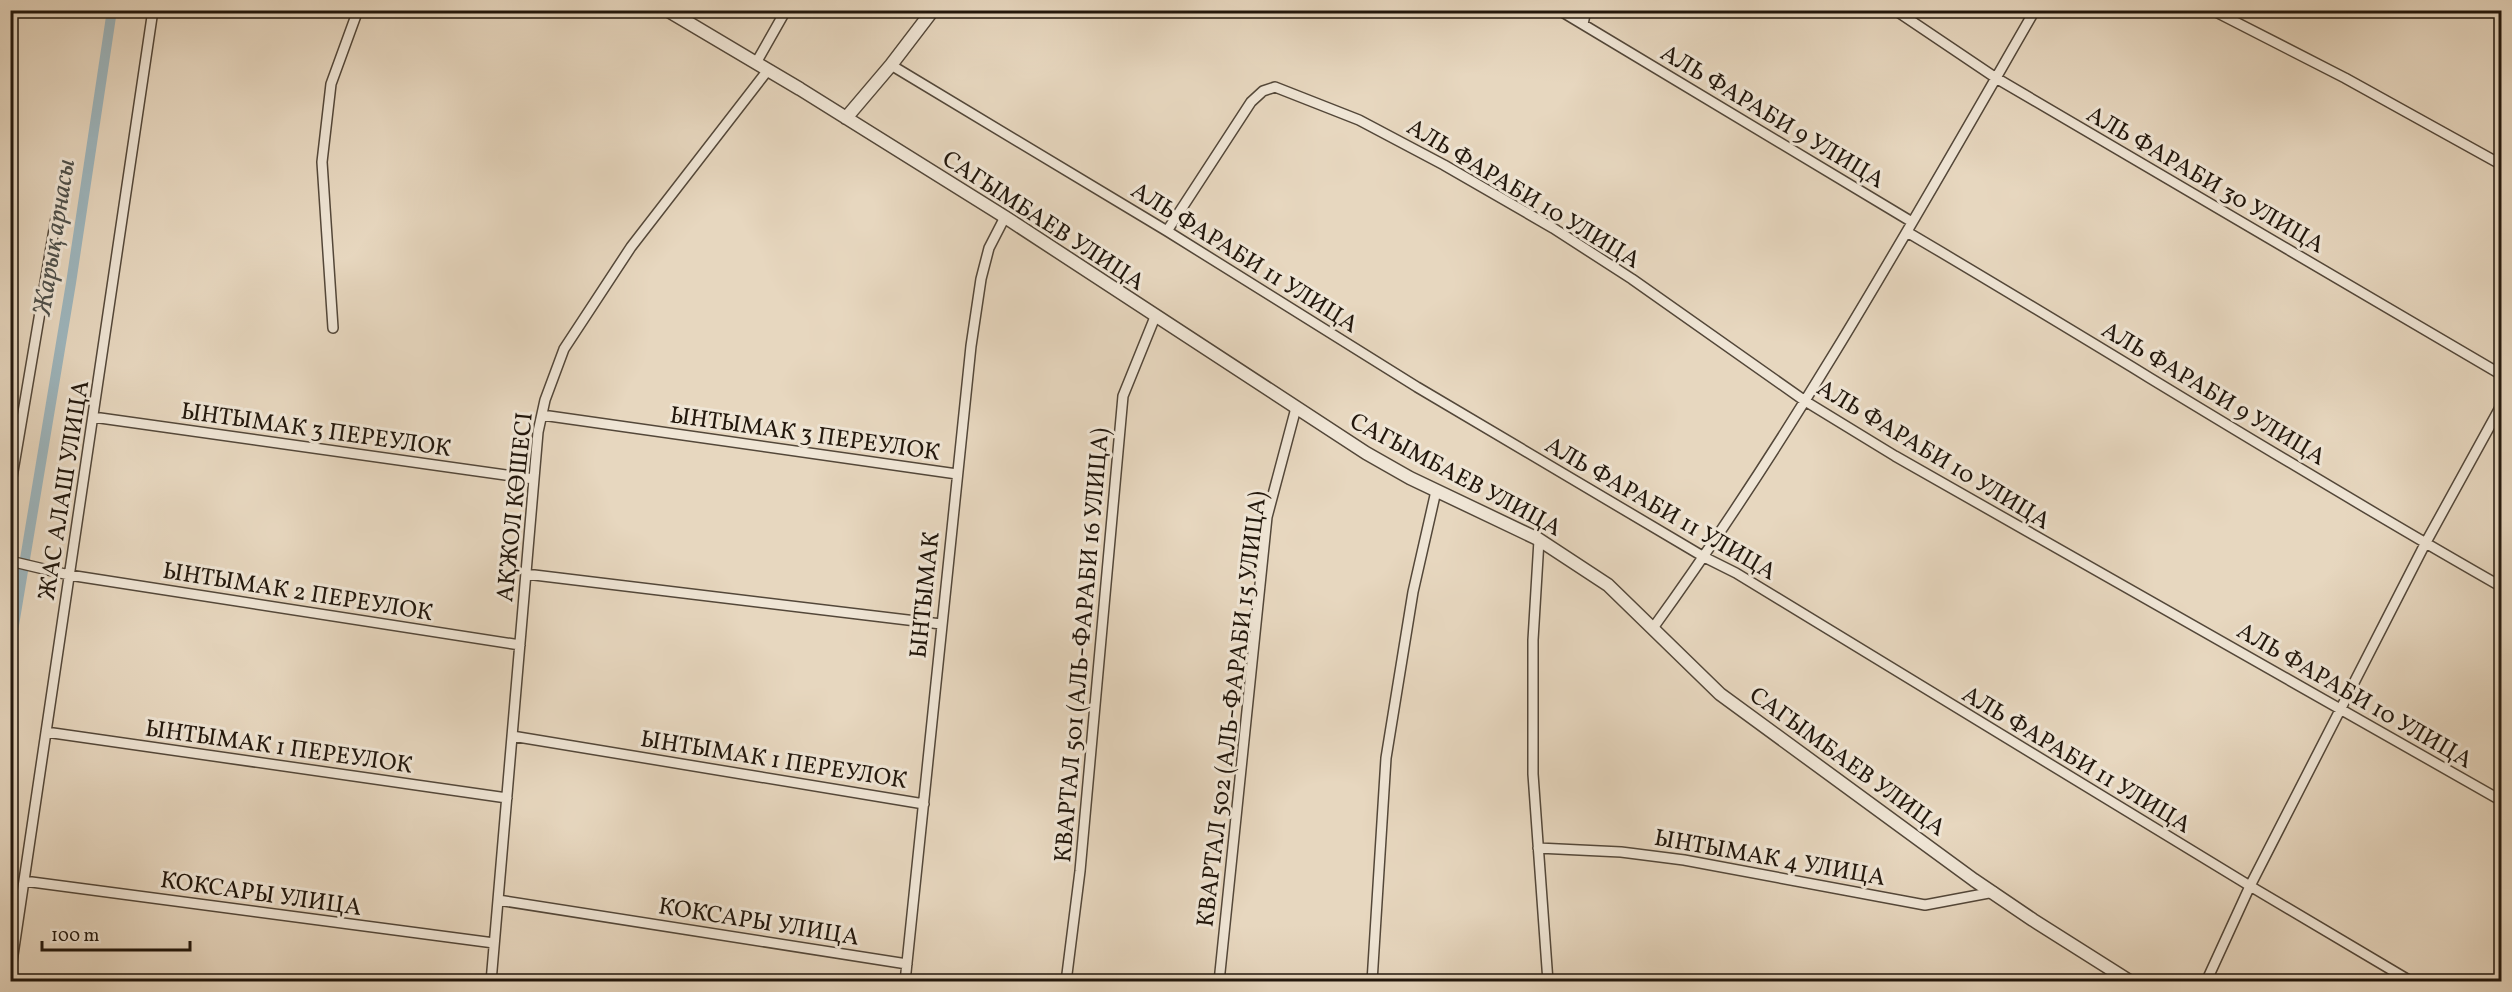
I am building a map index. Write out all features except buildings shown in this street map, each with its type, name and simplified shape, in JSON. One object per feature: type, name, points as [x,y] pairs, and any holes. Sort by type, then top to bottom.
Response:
[{"type":"street","name":"ЖАС АЛАШ УЛИЦА","points":[[10,975],[153,10]]},
{"type":"street","points":[[333,328],[322,162],[331,84],[358,10]]},
{"type":"street","name":"САГЫМБАЕВ УЛИЦА","points":[[667,10],[1005,217],[1155,317],[1375,458],[1436,491],[1539,540],[1608,585],[1720,694],[1974,880],[2131,981]]},
{"type":"street","points":[[756,63],[786,10]]},
{"type":"street","points":[[846,118],[933,10]]},
{"type":"street","name":"АЛЬ ФАРАБИ 9 УЛИЦА","points":[[1559,10],[1912,222]]},
{"type":"street","points":[[1583,24],[1587,10]]},
{"type":"street","name":"АЛЬ ФАРАБИ 30 УЛИЦА","points":[[1895,10],[1996,78],[2502,375]]},
{"type":"street","points":[[1653,628],[1704,557],[1805,401],[1907,232],[2035,10]]},
{"type":"street","points":[[2212,10],[2345,78],[2502,165]]},
{"type":"street","name":"АЛЬ ФАРАБИ 11 УЛИЦА","points":[[891,65],[1167,231],[1417,387],[1704,557],[1746,579],[2250,886],[2412,981]]},
{"type":"street","name":"АҚЖОЛ КӨШЕСІ","points":[[491,981],[534,479],[544,400],[564,349],[631,247],[768,70]]},
{"type":"street","name":"АЛЬ ФАРАБИ 10 УЛИЦА","points":[[1167,231],[1251,102],[1263,91],[1275,87],[1359,120],[1444,165],[1552,228],[1632,279],[1805,401],[1947,486],[2502,801]]},
{"type":"street","name":"ЫНТЫМАК","points":[[904,981],[971,346],[981,279],[989,248],[1005,217]]},
{"type":"street","points":[[10,489],[56,218]]},
{"type":"street","name":"АЛЬ ФАРАБИ 9 УЛИЦА","points":[[1907,232],[2061,322],[2425,544],[2502,587]]},
{"type":"street","name":"КВАРТАЛ 501 (АЛЬ-ФАРАБИ 16 УЛИЦА)","points":[[1066,981],[1080,870],[1123,396],[1155,317]]},
{"type":"street","points":[[2206,981],[2250,886],[2425,544],[2502,404]]},
{"type":"street","name":"КВАРТАЛ 502 (АЛЬ-ФАРАБИ 15 УЛИЦА)","points":[[1219,981],[1267,518],[1296,408]]},
{"type":"street","name":"ЫНТЫМАК 3 ПЕРЕУЛОК","points":[[542,415],[957,474]]},
{"type":"street","name":"ЫНТЫМАК 3 ПЕРЕУЛОК","points":[[93,417],[534,479]]},
{"type":"street","points":[[1372,981],[1386,758],[1413,592],[1436,491]]},
{"type":"street","points":[[1539,540],[1533,640],[1533,774],[1548,981]]},
{"type":"street","name":"ЫНТЫМАК 2 ПЕРЕУЛОК","points":[[13,562],[36,565],[69,575],[520,645]]},
{"type":"street","points":[[526,573],[941,624]]},
{"type":"street","name":"ЫНТЫМАК 1 ПЕРЕУЛОК","points":[[46,732],[507,798]]},
{"type":"street","name":"ЫНТЫМАК 1 ПЕРЕУЛОК","points":[[512,736],[924,804]]},
{"type":"street","name":"ЫНТЫМАК 4 УЛИЦА","points":[[1538,848],[1621,852],[1684,860],[1924,905],[1994,892]]},
{"type":"street","name":"КОКСАРЫ УЛИЦА","points":[[24,881],[494,943]]},
{"type":"street","name":"КОКСАРЫ УЛИЦА","points":[[498,900],[907,964]]},
{"type":"waterway","name":"Жарық арнасы","points":[[10,649],[71,283],[112,10]]}]
